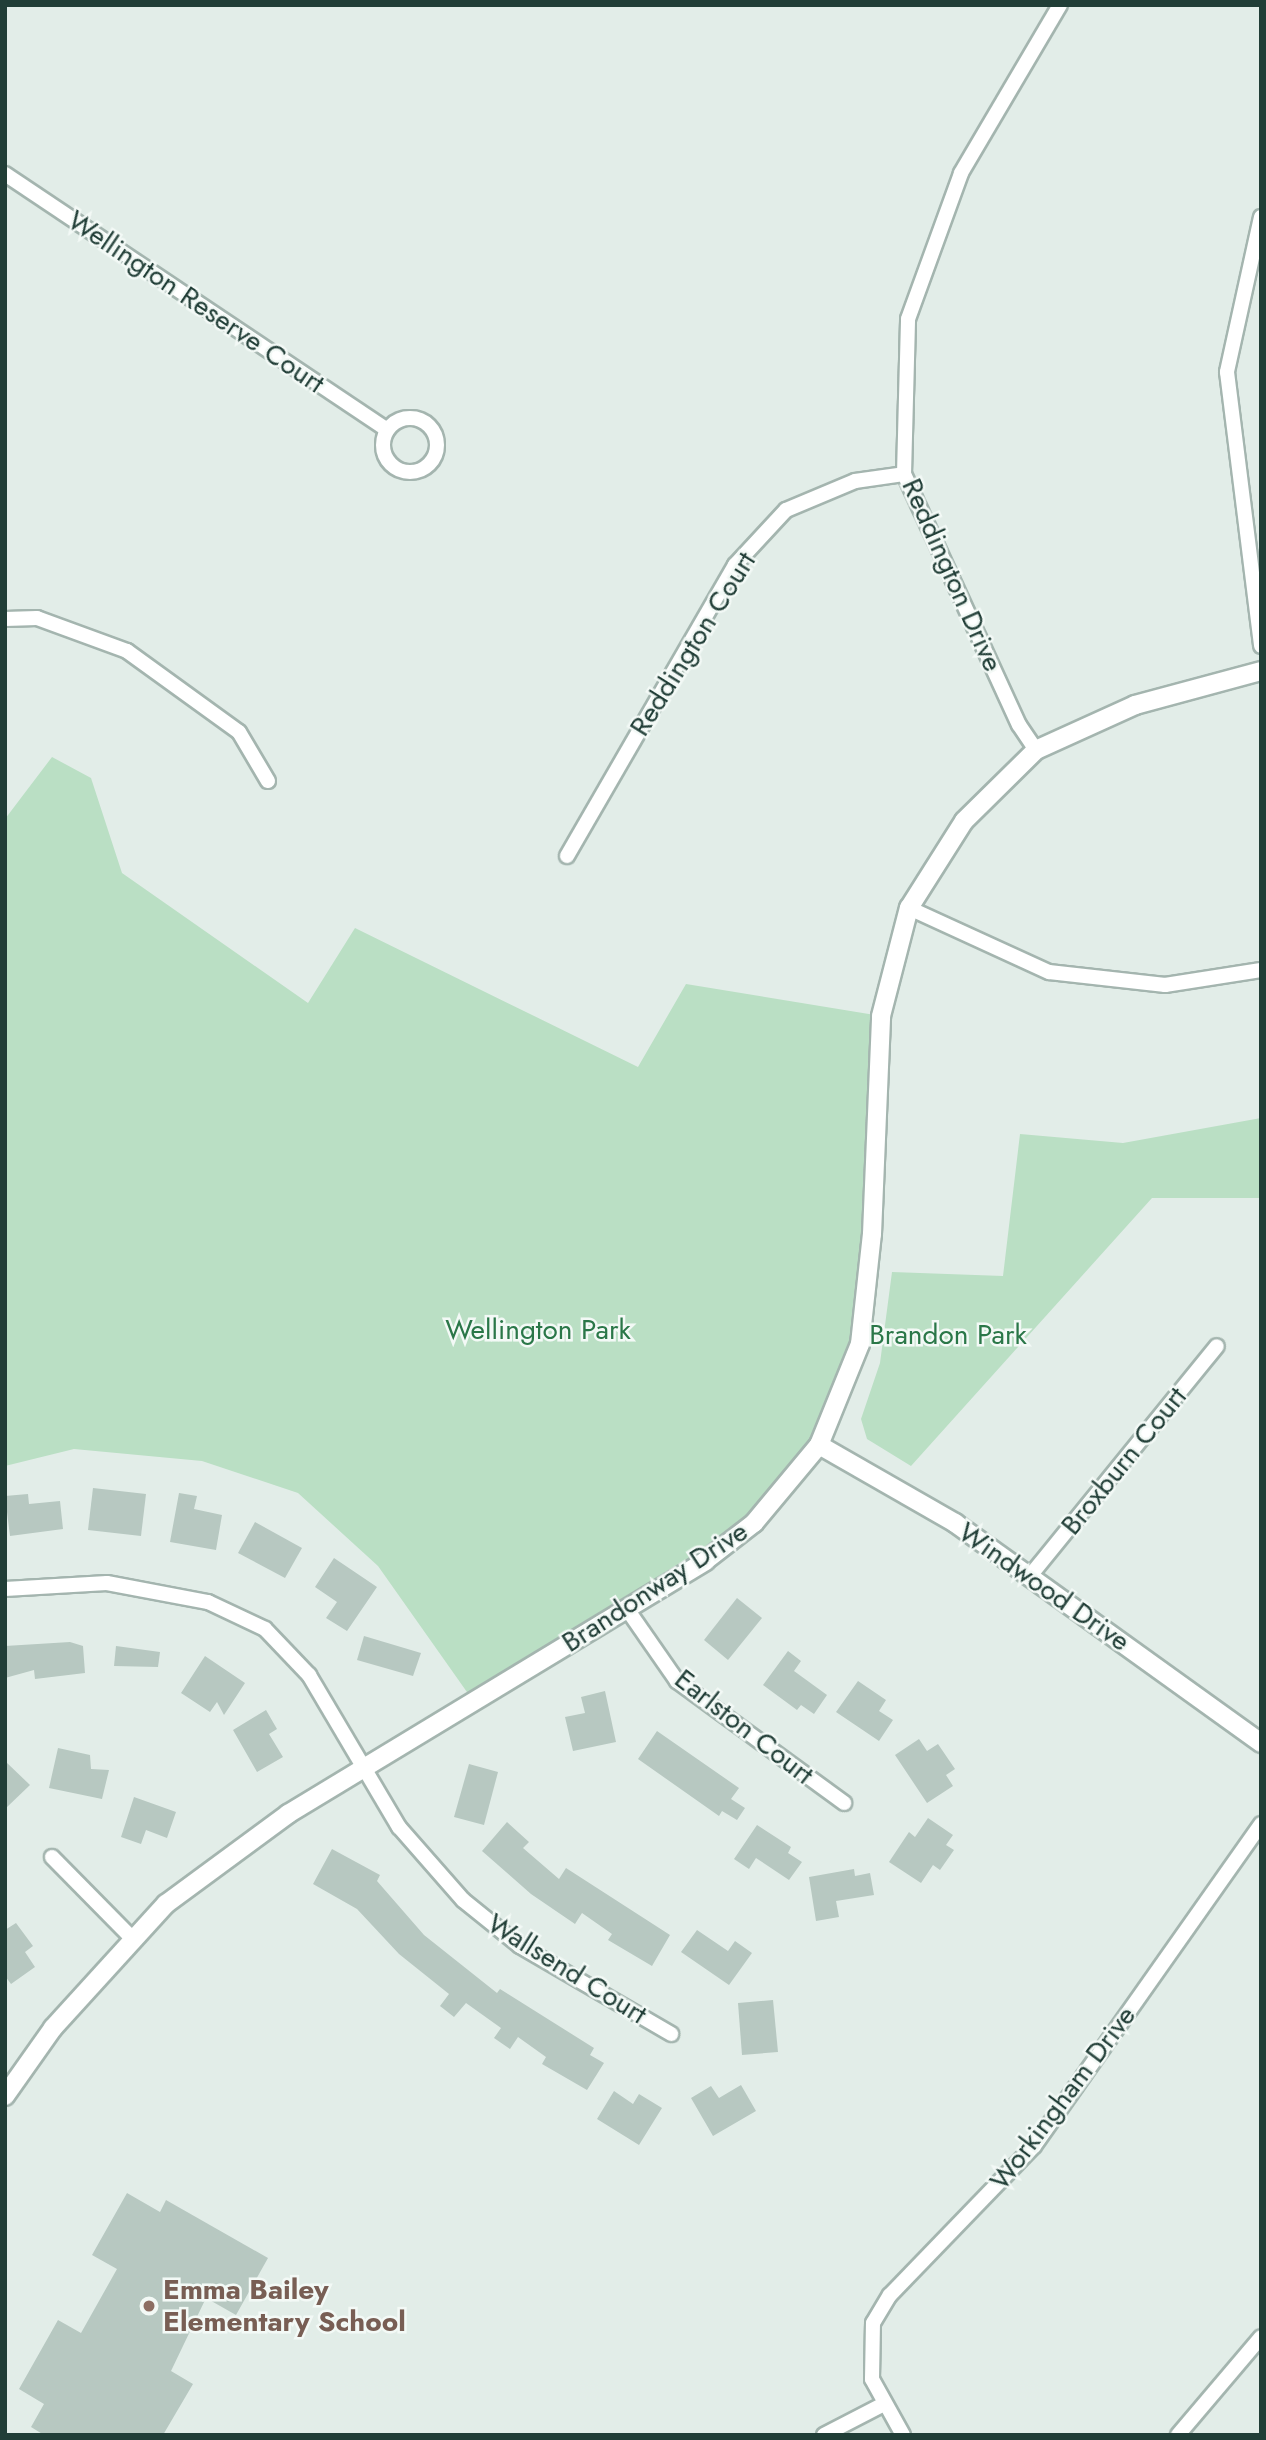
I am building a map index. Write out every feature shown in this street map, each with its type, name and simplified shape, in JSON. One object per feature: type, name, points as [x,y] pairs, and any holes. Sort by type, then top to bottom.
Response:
[{"type":"street","name":"Reddington Drive","points":[[1036,750],[1019,726],[904,474],[908,318],[961,173],[1060,5]]},
{"type":"street","name":"Wellington Reserve Court","points":[[5,174],[387,430]]},
{"type":"street","points":[[1261,217],[1227,372],[1261,646]]},
{"type":"street","name":"Reddington Court","points":[[567,856],[735,565],[786,510],[855,481],[904,474]]},
{"type":"street","points":[[5,619],[37,618],[127,651],[239,732],[268,781]]},
{"type":"street","name":"Brandonway Drive","points":[[5,2096],[53,2028],[131,1937],[166,1904],[288,1814],[705,1561],[754,1523],[819,1446],[860,1344],[872,1234],[879,1028],[909,908],[964,821],[1036,750],[1135,705],[1261,671]]},
{"type":"street","points":[[909,908],[1049,972],[1165,985],[1261,970]]},
{"type":"street","name":"Broxburn Court","points":[[1030,1576],[1217,1346]]},
{"type":"street","name":"Windwood Drive","points":[[819,1446],[955,1523],[1261,1743]]},
{"type":"street","name":"Wallsend Court","points":[[5,1589],[107,1583],[208,1602],[265,1629],[309,1675],[399,1827],[463,1900],[520,1946],[671,2034]]},
{"type":"street","name":"Earlston Court","points":[[627,1609],[677,1681],[844,1803]]},
{"type":"street","name":"Workingham Drive","points":[[903,2435],[872,2379],[870,2352],[873,2323],[891,2295],[1034,2146],[1261,1824]]},
{"type":"street","points":[[52,1857],[131,1937]]},
{"type":"street","points":[[1178,2435],[1261,2337]]},
{"type":"street","points":[[824,2435],[884,2404]]},
{"type":"green space","name":"Wellington Park","points":[[52,757],[91,778],[122,873],[308,1003],[355,928],[638,1067],[686,984],[881,1016],[860,1344],[827,1429],[754,1523],[474,1702],[378,1566],[298,1493],[202,1461],[74,1449],[5,1466],[5,819]]},
{"type":"green space","name":"Brandon Park","points":[[1261,1118],[1261,1198],[1152,1198],[911,1466],[867,1439],[861,1419],[880,1363],[892,1272],[1003,1276],[1020,1134],[1123,1143]]},
{"type":"building","points":[[93,1488],[146,1494],[141,1536],[88,1530]]},
{"type":"building","points":[[179,1493],[197,1496],[194,1509],[222,1515],[216,1550],[170,1542]]},
{"type":"building","points":[[28,1494],[29,1504],[60,1501],[63,1529],[10,1536],[5,1496]]},
{"type":"building","points":[[255,1522],[302,1548],[285,1578],[238,1553]]},
{"type":"building","points":[[334,1558],[377,1587],[347,1631],[326,1618],[337,1602],[315,1587]]},
{"type":"building","points":[[737,1598],[762,1618],[728,1660],[704,1640]]},
{"type":"building","points":[[364,1636],[421,1653],[413,1676],[357,1660]]},
{"type":"building","points":[[70,1642],[83,1646],[85,1673],[35,1679],[34,1670],[5,1678],[5,1646]]},
{"type":"building","points":[[116,1646],[160,1652],[158,1667],[114,1666]]},
{"type":"building","points":[[788,1651],[801,1661],[794,1671],[827,1695],[814,1714],[801,1705],[797,1710],[763,1685]]},
{"type":"building","points":[[205,1656],[245,1683],[224,1715],[217,1702],[210,1712],[181,1693]]},
{"type":"building","points":[[858,1681],[886,1700],[879,1711],[893,1720],[879,1741],[836,1712]]},
{"type":"building","points":[[605,1691],[616,1742],[573,1751],[565,1717],[585,1713],[581,1697]]},
{"type":"building","points":[[266,1710],[277,1729],[269,1734],[283,1757],[257,1772],[233,1730]]},
{"type":"building","points":[[657,1731],[739,1788],[731,1799],[745,1808],[737,1820],[722,1811],[719,1816],[638,1759]]},
{"type":"building","points":[[919,1739],[927,1751],[938,1744],[955,1769],[946,1775],[953,1786],[927,1803],[895,1755]]},
{"type":"building","points":[[58,1748],[90,1755],[91,1769],[109,1770],[102,1799],[49,1788]]},
{"type":"building","points":[[5,1761],[30,1785],[5,1809]]},
{"type":"building","points":[[469,1764],[498,1772],[484,1825],[454,1817]]},
{"type":"building","points":[[134,1797],[176,1812],[167,1838],[146,1830],[141,1844],[121,1837]]},
{"type":"building","points":[[928,1818],[953,1835],[946,1845],[954,1850],[940,1870],[933,1865],[921,1883],[889,1862],[909,1832],[915,1837]]},
{"type":"building","points":[[507,1822],[529,1842],[523,1848],[559,1879],[566,1868],[670,1935],[652,1966],[608,1940],[612,1934],[582,1913],[575,1924],[531,1894],[482,1851]]},
{"type":"building","points":[[757,1825],[791,1847],[788,1853],[802,1862],[789,1880],[756,1858],[749,1869],[734,1859]]},
{"type":"building","points":[[332,1849],[380,1875],[377,1881],[424,1935],[497,1993],[500,1989],[594,2048],[590,2055],[604,2063],[587,2090],[542,2064],[546,2057],[518,2037],[510,2049],[494,2038],[501,2028],[466,2003],[454,2017],[440,2006],[449,1994],[399,1954],[357,1909],[313,1884]]},
{"type":"building","points":[[854,1869],[855,1876],[870,1873],[874,1895],[836,1901],[839,1917],[816,1921],[809,1877]]},
{"type":"building","points":[[16,1923],[33,1946],[25,1952],[35,1967],[11,1984],[5,1976],[5,1930]]},
{"type":"building","points":[[697,1930],[728,1951],[735,1941],[752,1953],[729,1985],[681,1952]]},
{"type":"building","points":[[773,2000],[778,2052],[742,2055],[738,2003]]},
{"type":"building","points":[[741,2085],[756,2111],[713,2136],[691,2098],[711,2086],[719,2098]]},
{"type":"building","points":[[614,2091],[633,2104],[639,2094],[662,2108],[639,2145],[597,2119]]},
{"type":"building","name":"Emma Bailey Elementary School","points":[[127,2193],[160,2212],[166,2200],[268,2258],[236,2315],[206,2298],[171,2371],[193,2384],[163,2435],[44,2435],[31,2427],[44,2404],[19,2389],[58,2320],[81,2333],[117,2269],[92,2255]]},
{"type":"place","name":"Emma Bailey Elementary School","points":[[149,2306]]}]
